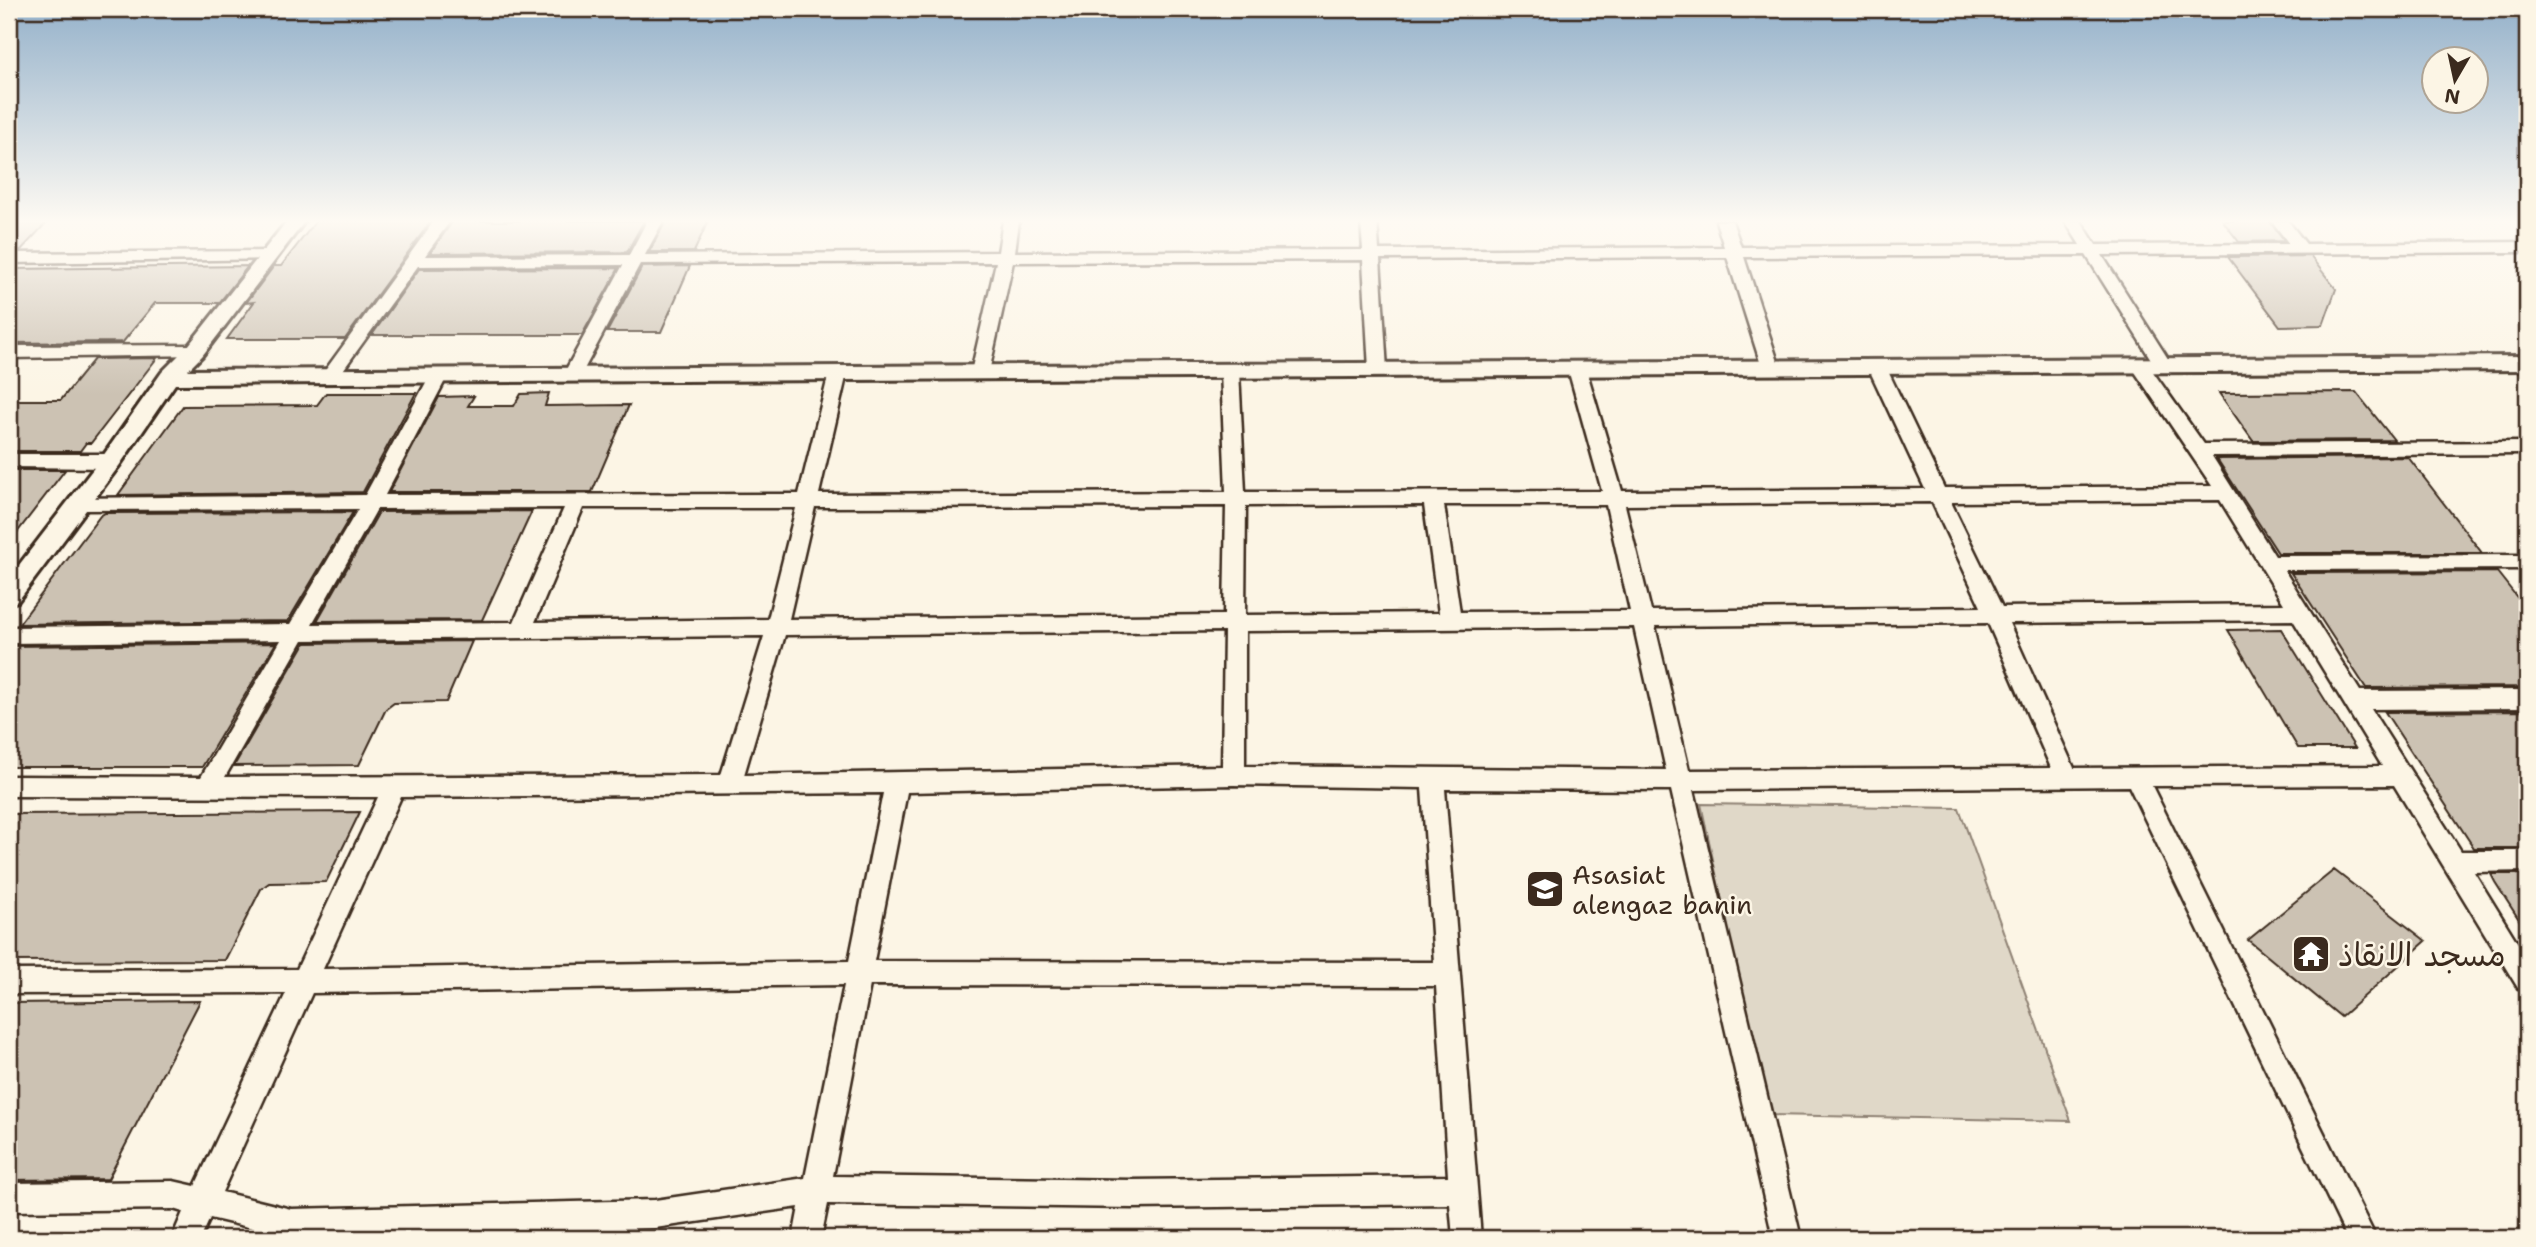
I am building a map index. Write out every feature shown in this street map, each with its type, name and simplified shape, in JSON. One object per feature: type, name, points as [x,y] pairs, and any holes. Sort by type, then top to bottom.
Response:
[{"type":"street","points":[[9,595],[18,571],[79,503],[169,377],[195,351],[251,279]]},
{"type":"street","points":[[330,376],[401,279]]},
{"type":"street","points":[[572,375],[624,279]]},
{"type":"street","points":[[980,372],[1001,279]]},
{"type":"street","points":[[1374,279],[1378,370]]},
{"type":"street","points":[[1744,279],[1772,368]]},
{"type":"street","points":[[2111,279],[2163,365]]},
{"type":"street","points":[[9,352],[195,351]]},
{"type":"street","points":[[169,377],[2527,363]]},
{"type":"street","points":[[2140,366],[2199,450],[2527,980]]},
{"type":"street","points":[[1877,367],[1995,615],[2067,778]]},
{"type":"street","points":[[1577,369],[1614,498],[1787,1238]]},
{"type":"street","points":[[1230,371],[1236,500],[1233,775]]},
{"type":"street","points":[[730,783],[777,627],[838,373]]},
{"type":"street","points":[[208,786],[372,501],[439,375]]},
{"type":"street","points":[[2199,450],[2527,448]]},
{"type":"street","points":[[9,460],[111,461]]},
{"type":"street","points":[[79,503],[1236,500],[2225,493]]},
{"type":"street","points":[[1433,499],[1451,621]]},
{"type":"street","points":[[521,630],[576,502]]},
{"type":"street","points":[[2269,563],[2527,562]]},
{"type":"street","points":[[9,635],[2299,612]]},
{"type":"street","points":[[2354,700],[2527,699]]},
{"type":"street","points":[[9,786],[394,787],[897,783],[1233,775],[1681,780],[2400,775]]},
{"type":"street","points":[[2135,776],[2362,1238]]},
{"type":"street","points":[[1433,779],[1466,1238]]},
{"type":"street","points":[[807,1238],[897,783]]},
{"type":"street","points":[[186,1238],[394,787]]},
{"type":"street","points":[[2454,862],[2527,861]]},
{"type":"street","points":[[9,982],[305,981],[859,973],[1447,974]]},
{"type":"street","points":[[9,1197],[173,1195],[291,1223],[655,1214],[817,1190],[1132,1194],[1463,1190]]},
{"type":"shaded area","points":[[1701,804],[1959,808],[2071,1121],[1768,1115]]},
{"type":"building","points":[[9,279],[238,279],[219,303],[155,303],[123,342],[9,343]]},
{"type":"building","points":[[264,279],[389,279],[345,339],[227,339],[254,302],[246,303]]},
{"type":"building","points":[[412,279],[613,279],[582,335],[372,335]]},
{"type":"building","points":[[635,279],[684,279],[661,332],[607,332]]},
{"type":"building","points":[[2245,279],[2328,279],[2336,289],[2323,325],[2280,326]]},
{"type":"building","points":[[157,358],[91,443],[86,443],[80,451],[9,451],[9,400],[61,400],[94,359]]},
{"type":"building","points":[[2356,392],[2394,440],[2253,441],[2219,393]]},
{"type":"building","points":[[326,393],[416,393],[363,492],[118,495],[183,406],[317,405]]},
{"type":"building","points":[[549,393],[545,406],[629,405],[592,492],[389,492],[439,397],[474,396],[468,406],[514,406],[521,394]]},
{"type":"building","points":[[2408,457],[2482,553],[2278,553],[2217,459]]},
{"type":"building","points":[[9,470],[65,470],[9,543]]},
{"type":"building","points":[[532,511],[482,620],[317,621],[379,512]]},
{"type":"building","points":[[353,512],[288,621],[19,624],[100,516],[105,513]]},
{"type":"building","points":[[2497,572],[2527,610],[2527,687],[2366,688],[2291,573]]},
{"type":"building","points":[[2281,629],[2355,748],[2298,748],[2228,630]]},
{"type":"building","points":[[472,641],[446,702],[394,703],[386,709],[359,765],[234,766],[305,643]]},
{"type":"building","points":[[276,643],[202,767],[9,767],[9,646]]},
{"type":"building","points":[[2527,711],[2527,848],[2474,848],[2385,712]]},
{"type":"building","points":[[360,812],[326,882],[269,883],[261,889],[225,960],[9,961],[9,814]]},
{"type":"building","points":[[2334,870],[2426,941],[2341,1017],[2248,940]]},
{"type":"building","points":[[2491,874],[2527,874],[2527,932],[2495,882]]},
{"type":"building","points":[[200,1001],[108,1179],[9,1180],[9,1003]]},
{"type":"place","name":"Asasiat alengaz banin","points":[[1545,889]]},
{"type":"place","name":"مسجد الانقاذ","points":[[2311,954]]}]
